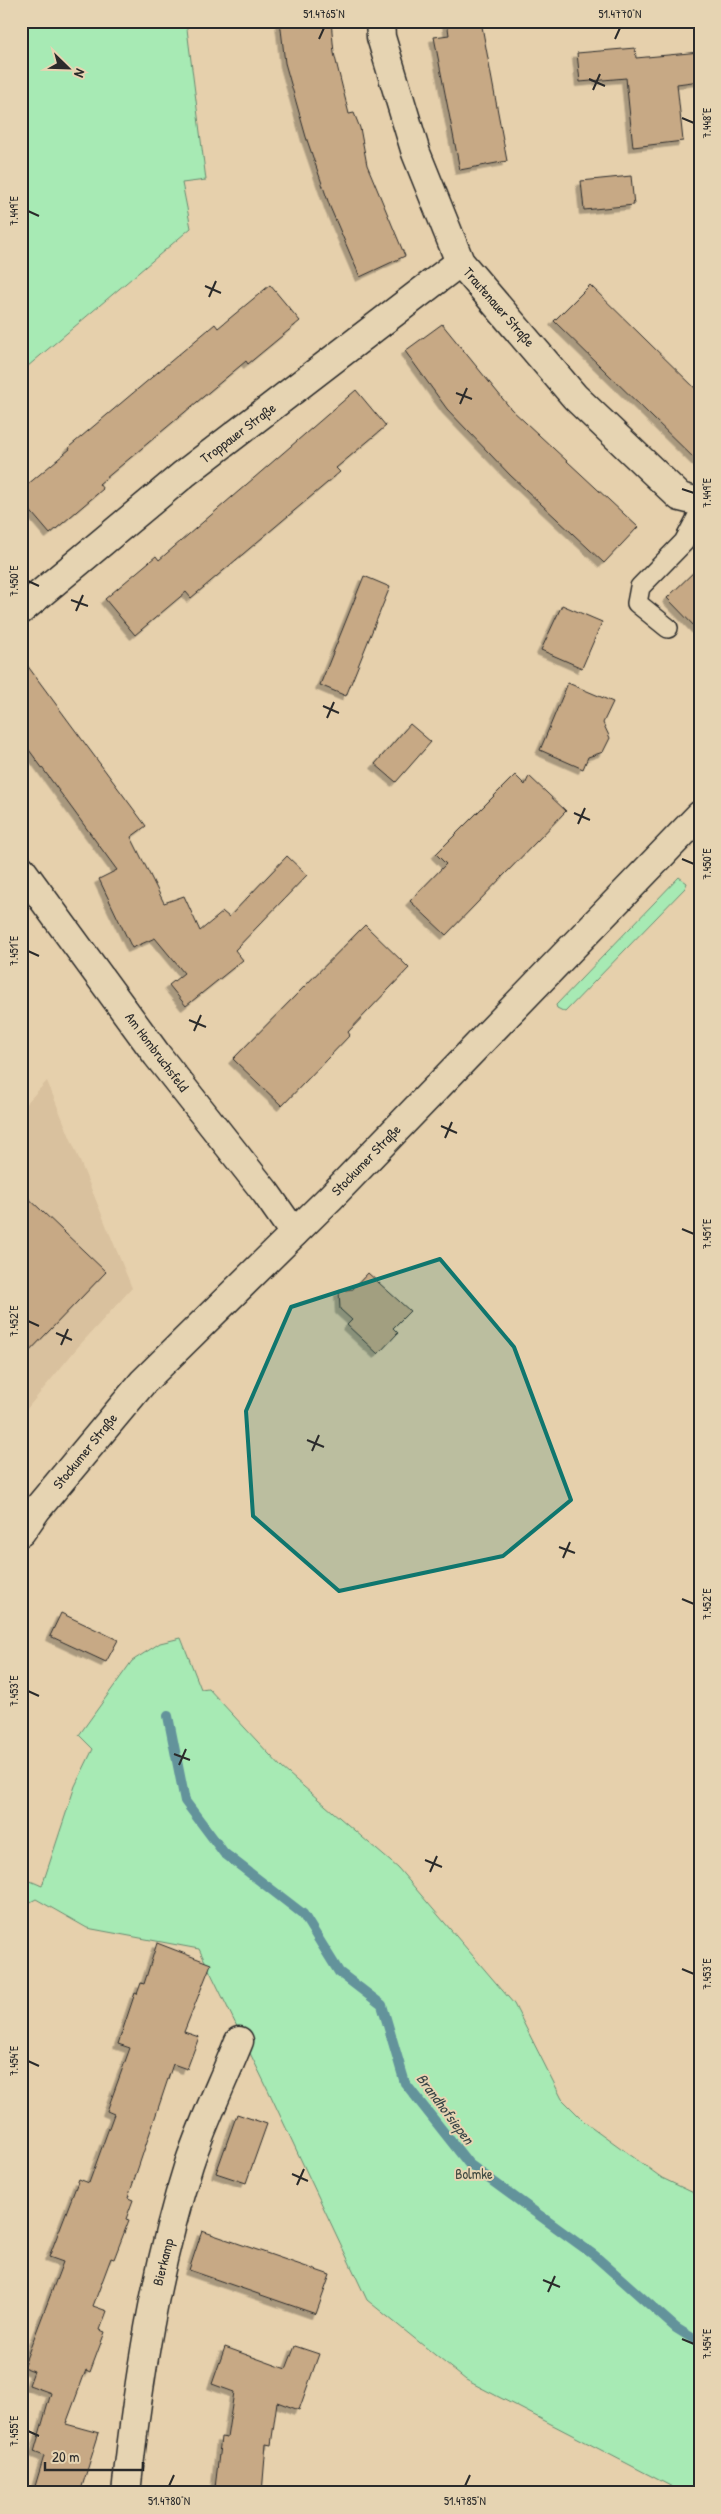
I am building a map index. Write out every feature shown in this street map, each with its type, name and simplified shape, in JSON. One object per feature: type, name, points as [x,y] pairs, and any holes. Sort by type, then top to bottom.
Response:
[{"type":"street","name":"Trautenauer Straße","points":[[380,21],[381,38],[416,153],[460,262],[576,397],[680,498],[700,502]]},
{"type":"street","name":"Troppauer Straße","points":[[21,610],[184,474],[460,262]]},
{"type":"street","name":"Stockumer Straße","points":[[21,1532],[29,1506],[142,1382],[294,1233],[700,816]]},
{"type":"street","name":"Am Hombruchsfeld","points":[[21,869],[157,1055],[266,1192],[294,1233]]},
{"type":"street","name":"Bierkamp","points":[[126,2493],[139,2387],[158,2275],[190,2163],[239,2040]]},
{"type":"lane","points":[[668,628],[637,603],[640,587],[684,542],[700,512]]},
{"type":"highlighted area","points":[[440,1259],[514,1347],[571,1500],[503,1556],[339,1591],[253,1516],[246,1411],[291,1307]]},
{"type":"shaded area","points":[[47,1081],[132,1288],[77,1348],[21,1416],[21,1109]]},
{"type":"green space","points":[[21,21],[186,21],[206,180],[182,183],[191,228],[21,372]]},
{"type":"green space","points":[[679,877],[687,883],[685,888],[565,1012],[557,1008],[556,1005]]},
{"type":"green space","name":"Bolmke","points":[[181,1638],[201,1689],[208,1688],[282,1768],[398,1868],[514,2004],[562,2099],[585,2122],[662,2178],[700,2196],[700,2493],[684,2493],[466,2380],[367,2300],[199,1949],[87,1928],[36,1899],[21,1907],[21,1877],[42,1886],[75,1786],[93,1749],[79,1735],[132,1661],[160,1643]]},
{"type":"building","points":[[280,21],[331,21],[334,53],[349,114],[354,113],[360,128],[367,165],[405,256],[360,277],[330,207],[306,137],[285,63]]},
{"type":"building","points":[[447,21],[481,21],[507,161],[460,170],[434,37],[449,35]]},
{"type":"building","points":[[635,48],[636,58],[700,52],[700,81],[677,84],[683,141],[633,147],[626,78],[580,82],[577,53]]},
{"type":"building","points":[[631,176],[634,205],[584,210],[581,181]]},
{"type":"building","points":[[270,285],[300,321],[248,364],[246,361],[99,484],[103,489],[50,534],[21,500],[21,490],[215,324],[218,328]]},
{"type":"building","points":[[590,285],[700,393],[700,464],[554,321]]},
{"type":"building","points":[[442,324],[511,409],[638,527],[604,563],[510,475],[447,409],[405,351]]},
{"type":"building","points":[[356,390],[386,426],[336,468],[340,472],[191,598],[186,592],[135,635],[105,599],[156,556],[159,560]]},
{"type":"building","points":[[700,566],[700,632],[667,598]]},
{"type":"building","points":[[364,576],[390,587],[346,696],[320,685]]},
{"type":"building","points":[[562,605],[602,622],[582,668],[541,650]]},
{"type":"building","points":[[21,657],[146,826],[131,837],[164,903],[184,896],[200,931],[223,912],[229,917],[287,856],[307,875],[235,950],[243,960],[186,1006],[169,985],[184,973],[155,938],[132,948],[99,879],[117,870],[21,739]]},
{"type":"building","points":[[568,683],[613,702],[603,723],[610,738],[603,752],[588,757],[583,769],[540,750]]},
{"type":"building","points":[[410,724],[431,742],[396,782],[375,764]]},
{"type":"building","points":[[515,775],[525,785],[529,776],[566,811],[446,935],[410,901],[446,864],[436,854]]},
{"type":"building","points":[[365,925],[409,968],[348,1032],[350,1035],[282,1106],[233,1059]]},
{"type":"building","points":[[21,1191],[106,1272],[21,1360]]},
{"type":"building","points":[[368,1273],[410,1311],[393,1328],[398,1333],[378,1354],[347,1325],[352,1320],[340,1309],[339,1291],[353,1289]]},
{"type":"building","points":[[61,1613],[118,1640],[106,1662],[50,1636]]},
{"type":"building","points":[[157,1943],[211,1964],[184,2032],[199,2037],[187,2069],[173,2064],[128,2198],[133,2200],[126,2219],[129,2220],[114,2259],[111,2258],[93,2306],[107,2311],[100,2330],[105,2332],[90,2372],[86,2370],[66,2424],[99,2433],[80,2493],[33,2493],[44,2456],[34,2452],[51,2393],[29,2385],[34,2371],[23,2367],[63,2262],[49,2257],[79,2179],[89,2183],[114,2114],[107,2111],[130,2048],[118,2044],[135,1993],[137,1994],[141,1983],[144,1984]]},
{"type":"building","points":[[237,2114],[267,2124],[246,2183],[216,2173]]},
{"type":"building","points":[[202,2231],[330,2275],[316,2314],[189,2270]]},
{"type":"building","points":[[295,2346],[319,2354],[299,2410],[277,2402],[271,2445],[266,2444],[262,2493],[215,2488],[221,2437],[227,2438],[234,2392],[212,2384],[225,2347],[286,2369]]},
{"type":"waterway","name":"Brandhofsiepen","points":[[168,1716],[185,1801],[224,1853],[303,1914],[339,1972],[382,2005],[405,2083],[469,2164],[594,2255],[676,2328],[700,2343]]}]
